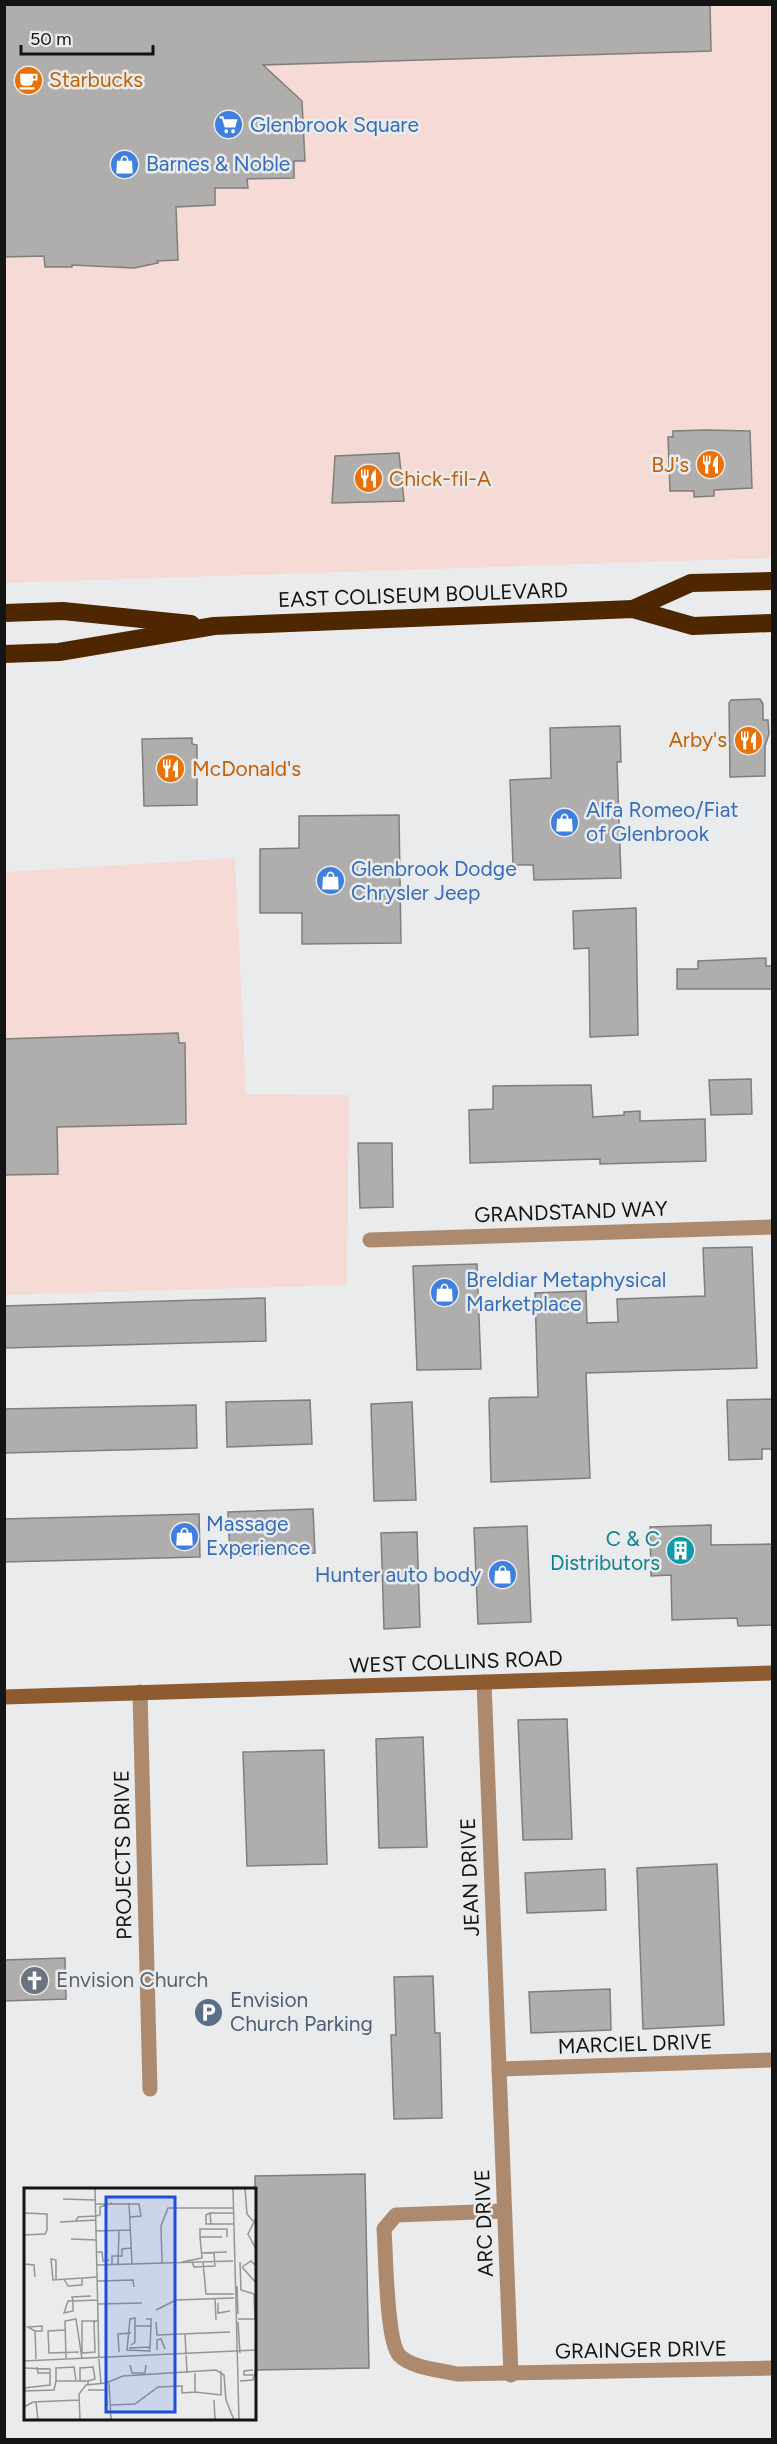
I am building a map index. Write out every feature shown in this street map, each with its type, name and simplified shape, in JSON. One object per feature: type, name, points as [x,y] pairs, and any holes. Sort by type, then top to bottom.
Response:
[{"type":"highway","name":"EAST COLISEUM BOULEVARD","points":[[633,609],[691,583],[772,581]]},
{"type":"highway","name":"EAST COLISEUM BOULEVARD","points":[[4,654],[59,652],[214,626],[633,609],[693,626],[772,623]]},
{"type":"highway","name":"EAST COLISEUM BOULEVARD","points":[[4,613],[63,611],[214,626]]},
{"type":"street","name":"GRANDSTAND WAY","points":[[370,1240],[772,1227]]},
{"type":"street","name":"WEST COLLINS ROAD","points":[[4,1697],[772,1673]]},
{"type":"street","name":"JEAN DRIVE","points":[[484,1682],[499,2069]]},
{"type":"street","name":"PROJECTS DRIVE","points":[[140,1692],[150,2089]]},
{"type":"street","name":"MARCIEL DRIVE","points":[[499,2069],[772,2060]]},
{"type":"street","name":"ARC DRIVE","points":[[499,2069],[511,2374]]},
{"type":"street","name":"GRAINGER DRIVE","points":[[504,2211],[396,2215],[384,2229],[391,2334],[399,2354],[412,2362],[457,2374],[772,2368]]},
{"type":"shaded area","points":[[4,5],[772,5],[772,558],[5,583]]},
{"type":"shaded area","points":[[235,858],[246,1094],[349,1095],[347,1285],[5,1295],[5,872]]},
{"type":"building","points":[[4,4],[710,4],[711,51],[263,65],[302,101],[305,161],[294,161],[294,178],[247,179],[248,188],[215,188],[215,205],[176,207],[178,260],[157,261],[158,263],[134,268],[72,265],[72,267],[45,267],[44,256],[4,257]]},
{"type":"building","name":"BJ's","points":[[673,431],[750,431],[752,488],[714,490],[714,496],[694,497],[694,491],[670,491],[668,437],[673,437]]},
{"type":"building","name":"Chick-fil-A","points":[[399,453],[404,501],[332,503],[335,456]]},
{"type":"building","name":"Arby's","points":[[760,699],[763,704],[763,720],[768,720],[769,734],[765,746],[765,776],[730,777],[729,703],[731,700]]},
{"type":"building","name":"Alfa Romeo/Fiat of Glenbrook","points":[[620,726],[621,762],[617,762],[621,878],[534,880],[533,865],[513,865],[510,780],[551,778],[550,728]]},
{"type":"building","name":"McDonald's","points":[[192,738],[192,744],[197,745],[197,805],[144,806],[142,739]]},
{"type":"building","name":"Glenbrook Dodge Chrysler Jeep","points":[[399,815],[401,943],[302,944],[302,913],[260,913],[260,849],[299,848],[299,816]]},
{"type":"building","points":[[636,908],[638,1035],[590,1037],[589,948],[574,949],[573,911]]},
{"type":"building","points":[[766,958],[766,966],[772,966],[772,989],[677,989],[677,969],[698,969],[698,961]]},
{"type":"building","points":[[178,1033],[179,1043],[185,1043],[186,1124],[57,1127],[58,1174],[4,1175],[4,1039]]},
{"type":"building","points":[[751,1079],[752,1114],[711,1115],[709,1080]]},
{"type":"building","points":[[591,1085],[593,1117],[624,1115],[624,1112],[640,1111],[640,1121],[705,1119],[706,1161],[600,1164],[600,1159],[470,1163],[469,1110],[493,1109],[493,1086]]},
{"type":"building","points":[[358,1143],[392,1143],[393,1207],[360,1208]]},
{"type":"building","points":[[752,1247],[757,1368],[586,1373],[590,1478],[491,1482],[490,1398],[538,1397],[535,1293],[586,1291],[587,1323],[618,1322],[617,1299],[705,1296],[703,1248]]},
{"type":"building","points":[[477,1264],[481,1369],[417,1370],[413,1266]]},
{"type":"building","points":[[265,1298],[266,1341],[4,1348],[4,1306]]},
{"type":"building","points":[[772,1399],[772,1449],[762,1449],[762,1459],[729,1460],[727,1400]]},
{"type":"building","points":[[310,1400],[312,1444],[227,1447],[226,1402]]},
{"type":"building","points":[[412,1402],[416,1500],[374,1501],[371,1404]]},
{"type":"building","points":[[196,1405],[197,1448],[4,1453],[4,1409]]},
{"type":"building","points":[[313,1509],[315,1553],[230,1556],[228,1512]]},
{"type":"building","points":[[199,1514],[200,1557],[4,1562],[4,1519]]},
{"type":"building","points":[[711,1525],[711,1545],[772,1544],[772,1625],[738,1626],[737,1618],[672,1620],[671,1575],[651,1576],[650,1527]]},
{"type":"building","name":"Hunter auto body","points":[[527,1526],[531,1622],[478,1624],[474,1528]]},
{"type":"building","points":[[417,1532],[420,1627],[384,1629],[381,1533]]},
{"type":"building","points":[[567,1719],[572,1839],[523,1840],[518,1720]]},
{"type":"building","points":[[423,1737],[427,1847],[379,1848],[376,1739]]},
{"type":"building","points":[[324,1750],[327,1864],[247,1866],[243,1752]]},
{"type":"building","points":[[717,1864],[724,2025],[643,2029],[637,1868]]},
{"type":"building","points":[[605,1869],[606,1910],[527,1913],[525,1873]]},
{"type":"building","name":"Envision Church","points":[[65,1958],[66,1999],[4,2001],[4,1960]]},
{"type":"building","points":[[433,1976],[435,2033],[440,2033],[442,2118],[394,2119],[391,2035],[396,2035],[394,1977]]},
{"type":"building","points":[[610,1989],[611,2030],[531,2033],[529,1992]]},
{"type":"building","points":[[365,2174],[369,2368],[256,2370],[255,2176]]},
{"type":"place","name":"Starbucks","points":[[28,80]]},
{"type":"place","name":"Glenbrook Square","points":[[229,125]]},
{"type":"place","name":"Barnes & Noble","points":[[125,164]]},
{"type":"place","name":"BJ's","points":[[710,465]]},
{"type":"place","name":"Chick-fil-A","points":[[368,479]]},
{"type":"place","name":"Arby's","points":[[748,740]]},
{"type":"place","name":"McDonald's","points":[[171,769]]},
{"type":"place","name":"Alfa Romeo/Fiat of Glenbrook","points":[[565,822]]},
{"type":"place","name":"Glenbrook Dodge Chrysler Jeep","points":[[330,881]]},
{"type":"place","name":"Breldiar Metaphysical Marketplace","points":[[445,1292]]},
{"type":"place","name":"Massage Experience","points":[[185,1536]]},
{"type":"place","name":"C & C Distributors","points":[[681,1551]]},
{"type":"place","name":"Hunter auto body","points":[[502,1575]]},
{"type":"place","name":"Envision Church","points":[[35,1980]]},
{"type":"place","name":"Envision Church Parking","points":[[209,2012]]}]
